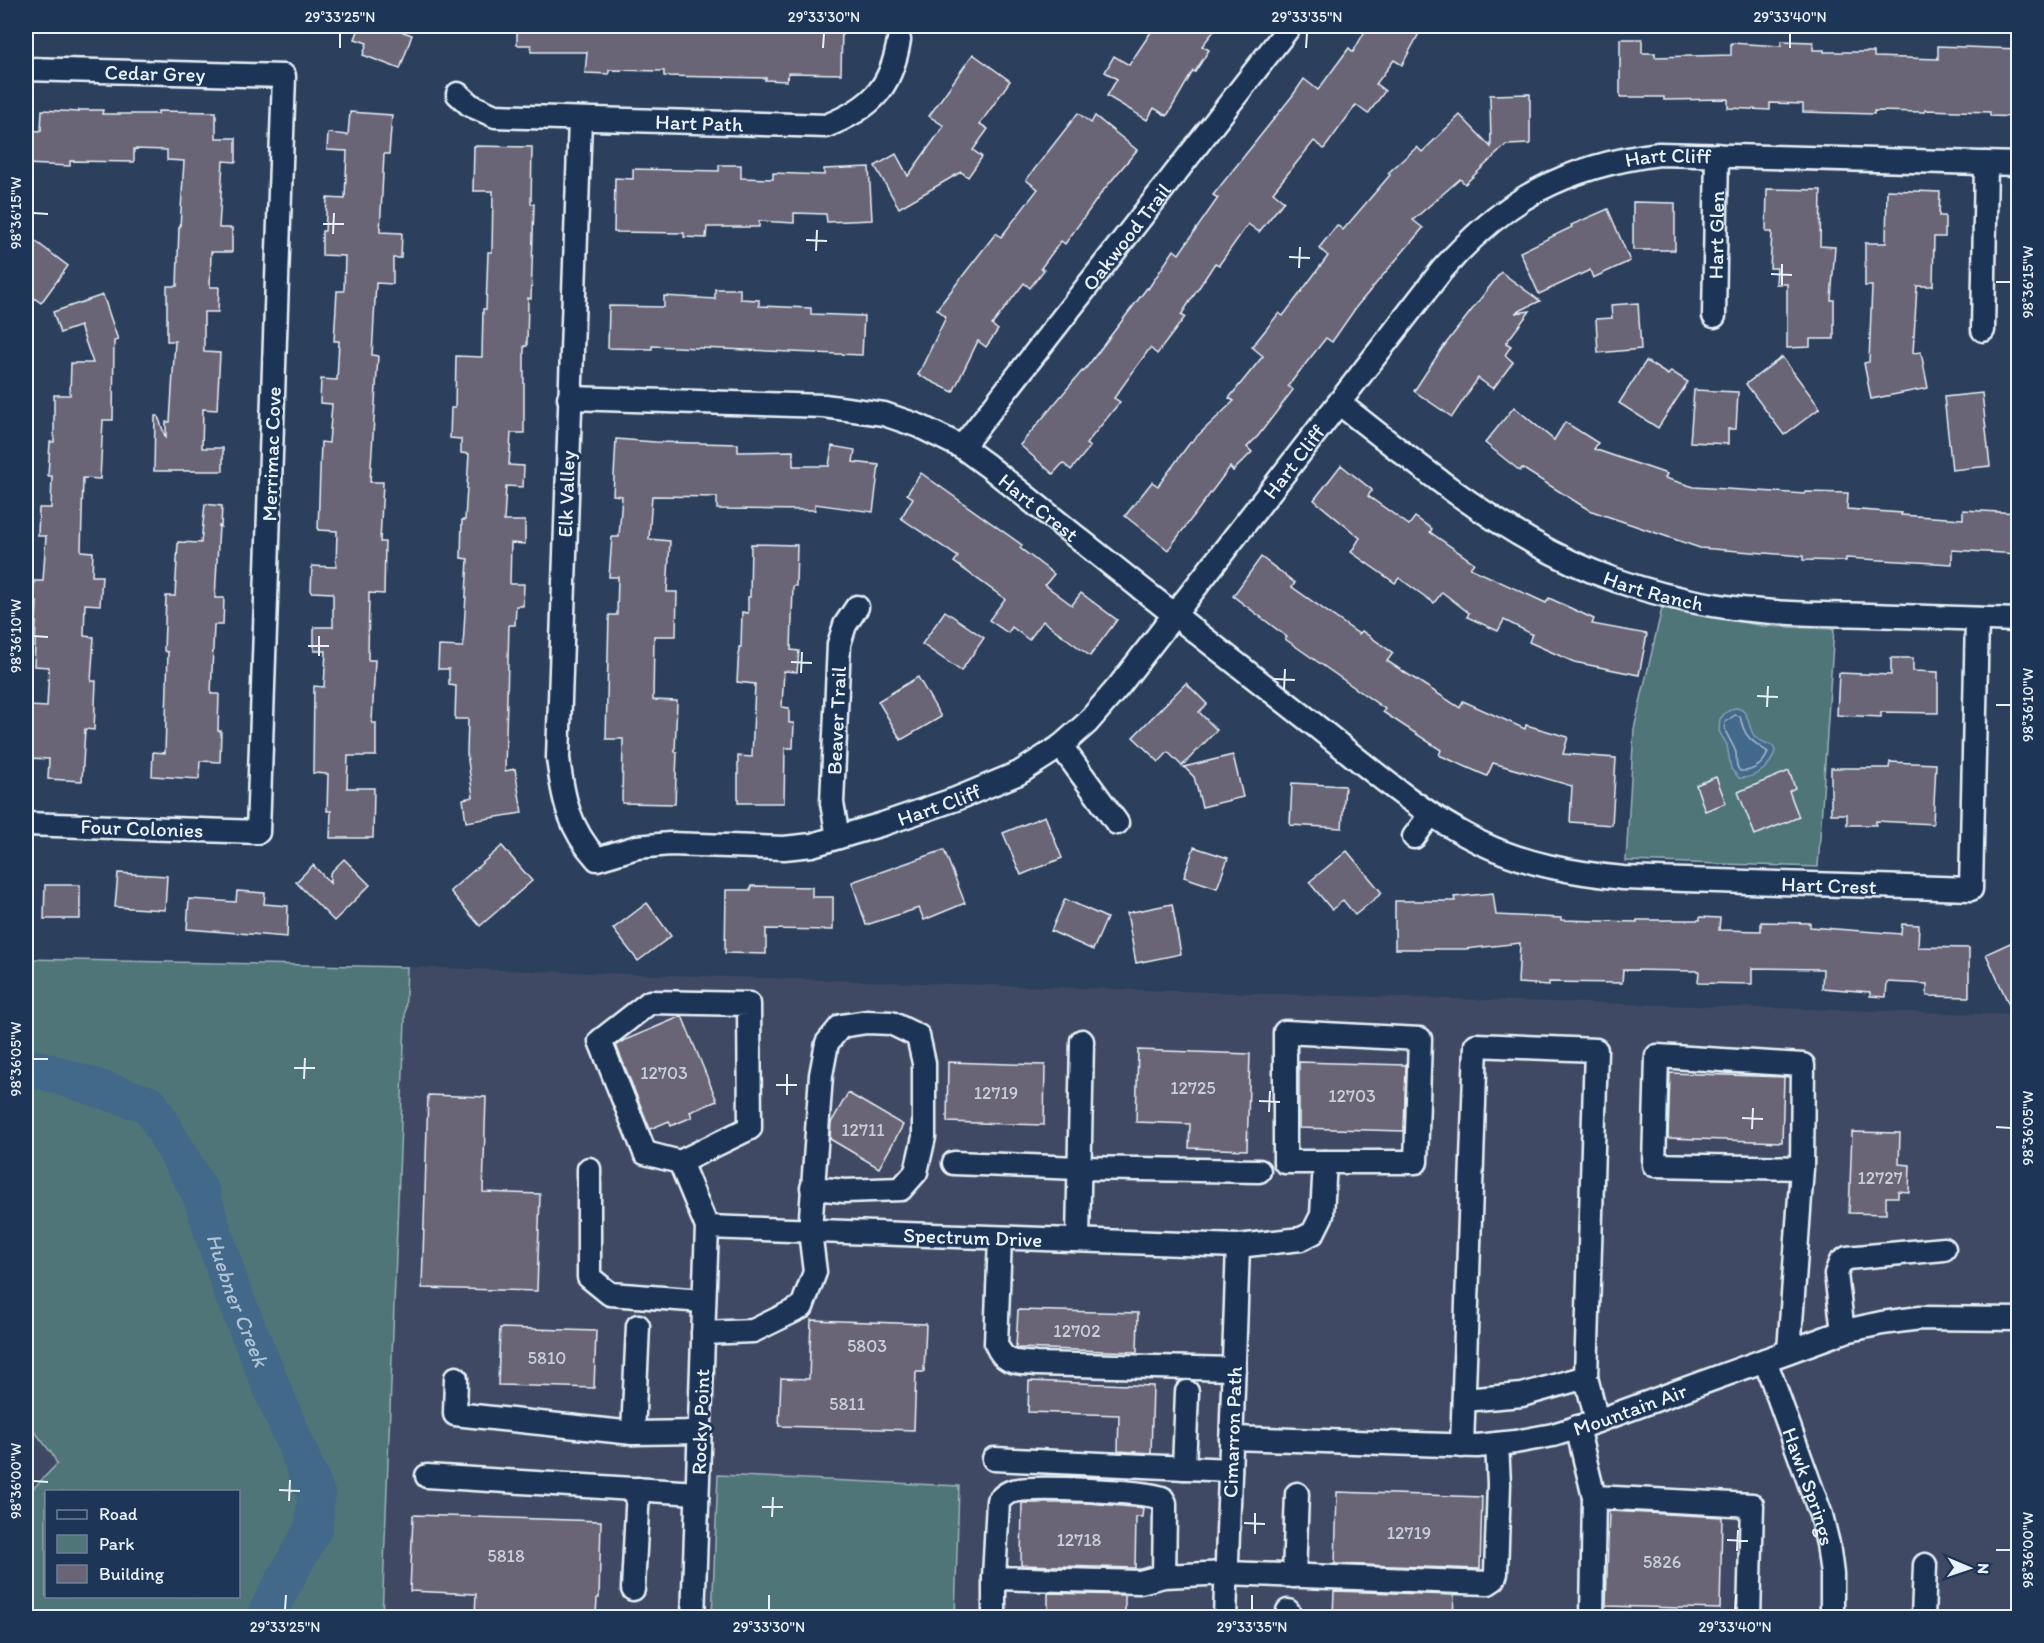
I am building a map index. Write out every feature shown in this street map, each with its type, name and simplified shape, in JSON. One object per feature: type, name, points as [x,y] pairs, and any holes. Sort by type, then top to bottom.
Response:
[{"type":"street","name":"Oakwood Trail","points":[[962,447],[1290,26]]},
{"type":"street","name":"Hart Path","points":[[458,94],[470,105],[495,116],[826,126],[851,116],[864,107],[883,87],[896,62],[900,40]]},
{"type":"street","name":"Cedar Grey","points":[[26,69],[284,76]]},
{"type":"street","name":"Merrimac Cove","points":[[258,832],[284,76]]},
{"type":"street","name":"Elk Valley","points":[[580,119],[558,758],[562,791],[569,817],[583,844],[597,859]]},
{"type":"street","name":"Hart Cliff","points":[[597,859],[637,847],[670,844],[784,848],[812,845],[956,799],[1019,773],[1061,746],[1087,723],[1175,616],[1442,270],[1486,225],[1538,189],[1597,165],[1659,154],[2019,164]]},
{"type":"street","name":"Hart Glen","points":[[1714,316],[1717,155]]},
{"type":"street","points":[[1983,330],[1986,163]]},
{"type":"street","name":"Hart Crest","points":[[569,398],[824,406],[884,414],[919,426],[962,447],[1430,815],[1479,842],[1513,856],[1549,867],[1586,874],[1635,878],[1971,889],[1977,619]]},
{"type":"street","name":"Hart Ranch","points":[[1340,404],[1499,524],[1553,554],[1611,578],[1671,596],[1732,608],[1795,613],[2019,620]]},
{"type":"street","name":"Beaver Trail","points":[[838,837],[832,803],[839,644],[845,625],[857,607]]},
{"type":"street","points":[[1061,746],[1117,823]]},
{"type":"street","points":[[1414,837],[1430,815]]},
{"type":"street","name":"Four Colonies","points":[[26,824],[258,832]]},
{"type":"street","points":[[651,1002],[748,1004],[750,1128],[680,1162],[645,1153],[600,1041],[651,1002]]},
{"type":"street","points":[[703,1333],[753,1331],[802,1307],[815,1272],[810,1231],[812,1188],[821,1075],[826,1043],[841,1026],[867,1022],[891,1023],[918,1036],[924,1063],[924,1137],[916,1172],[902,1189],[845,1191],[812,1188]]},
{"type":"street","points":[[1285,1032],[1420,1039],[1416,1162],[1325,1162],[1285,1162],[1285,1032]]},
{"type":"street","points":[[1077,1240],[1082,1041]]},
{"type":"street","points":[[1462,1446],[1476,1045],[1596,1050],[1586,1377],[1587,1424],[1594,1497],[1592,1617]]},
{"type":"street","points":[[1789,1350],[1802,1167],[1803,1065],[1658,1056],[1654,1165],[1802,1167]]},
{"type":"street","points":[[680,1162],[707,1227]]},
{"type":"street","name":"Spectrum Drive","points":[[707,1227],[1238,1246],[1301,1239],[1313,1233],[1322,1215],[1325,1162]]},
{"type":"street","points":[[954,1163],[1259,1171]]},
{"type":"street","points":[[589,1169],[589,1277],[610,1294],[703,1301]]},
{"type":"street","name":"Rocky Point","points":[[693,1617],[707,1227]]},
{"type":"street","points":[[1000,1238],[996,1344],[1001,1356],[1009,1361],[1036,1364],[1234,1369]]},
{"type":"street","name":"Cimarron Path","points":[[1225,1617],[1238,1246]]},
{"type":"street","points":[[1844,1332],[1836,1274],[1840,1263],[1847,1258],[1944,1250]]},
{"type":"street","name":"Mountain Air","points":[[1231,1438],[1462,1446],[1497,1444],[1553,1435],[1844,1332],[1882,1323],[1920,1318],[2019,1319]]},
{"type":"street","points":[[633,1433],[638,1326]]},
{"type":"street","name":"Hawk Springs","points":[[1765,1360],[1821,1515],[1832,1574],[1832,1617]]},
{"type":"street","points":[[1464,1400],[1522,1395],[1586,1377]]},
{"type":"street","points":[[456,1378],[455,1414],[633,1433],[699,1432]]},
{"type":"street","points":[[1184,1467],[1187,1392]]},
{"type":"street","points":[[994,1578],[1140,1582],[1164,1576],[1227,1573],[1488,1582],[1494,1579],[1496,1573],[1499,1484],[1497,1444]]},
{"type":"street","points":[[994,1459],[1230,1470]]},
{"type":"street","points":[[426,1476],[697,1492]]},
{"type":"street","points":[[633,1588],[638,1489]]},
{"type":"street","points":[[994,1617],[998,1501],[1012,1491],[1040,1489],[1125,1493],[1162,1498],[1166,1513],[1164,1576]]},
{"type":"street","points":[[1294,1576],[1297,1494]]},
{"type":"street","points":[[1594,1497],[1752,1505],[1749,1617]]},
{"type":"street","points":[[1923,1617],[1925,1565]]},
{"type":"shaded area","points":[[407,967],[2018,1015],[2018,1617],[382,1618]]},
{"type":"shaded area","points":[[26,1420],[52,1454],[69,1490],[45,1490],[45,1597],[26,1617]]},
{"type":"green space","points":[[1662,608],[1764,626],[1834,629],[1818,867],[1626,861],[1634,729]]},
{"type":"green space","points":[[26,959],[407,967],[382,1617],[26,1617],[26,1496],[57,1464],[26,1420]]},
{"type":"green space","points":[[718,1475],[959,1486],[955,1617],[712,1617]]},
{"type":"water","points":[[1734,708],[1746,714],[1755,737],[1773,746],[1775,751],[1770,762],[1762,771],[1739,778],[1731,769],[1727,745],[1719,731],[1720,719]]},
{"type":"building","points":[[360,26],[386,26],[412,35],[400,69],[363,55],[367,43],[355,39]]},
{"type":"building","points":[[517,26],[842,26],[841,74],[788,73],[787,81],[765,80],[766,78],[664,76],[664,71],[609,70],[609,74],[585,73],[587,52],[531,52],[531,45],[517,45]]},
{"type":"building","points":[[1155,26],[1218,26],[1202,46],[1209,50],[1195,72],[1193,71],[1167,116],[1154,108],[1147,120],[1107,96],[1117,79],[1105,72],[1114,56],[1129,65]]},
{"type":"building","points":[[1368,26],[1423,26],[1402,65],[1394,60],[1376,84],[1385,91],[1368,114],[1356,105],[1324,149],[1314,141],[1273,192],[1284,201],[1259,232],[1248,224],[1219,265],[1215,263],[1181,315],[1185,317],[1157,354],[1150,348],[1114,398],[1120,402],[1086,444],[1090,447],[1071,470],[1063,463],[1053,474],[1020,445],[1083,372],[1148,289],[1174,250],[1179,254],[1218,198],[1213,195],[1304,79],[1318,90],[1349,48],[1353,52]]},
{"type":"building","points":[[1620,39],[1642,39],[1642,53],[1655,53],[1655,57],[1731,55],[1731,43],[1781,46],[1781,41],[1813,42],[1813,50],[1824,50],[1824,52],[1874,52],[1874,57],[1938,59],[1938,46],[2019,49],[2019,117],[1990,116],[1990,112],[1925,110],[1925,112],[1874,111],[1874,114],[1803,112],[1803,104],[1770,103],[1770,110],[1728,108],[1728,99],[1664,100],[1664,97],[1620,97]]},
{"type":"building","points":[[973,54],[1010,81],[980,124],[988,129],[973,150],[982,157],[968,177],[961,172],[899,208],[875,166],[896,154],[908,176],[944,126],[929,116]]},
{"type":"building","points":[[1530,94],[1530,144],[1506,145],[1465,184],[1460,179],[1413,220],[1423,228],[1357,306],[1332,342],[1326,338],[1288,386],[1293,390],[1247,447],[1252,452],[1233,471],[1230,467],[1168,550],[1125,516],[1152,482],[1158,486],[1189,444],[1234,401],[1229,398],[1263,356],[1252,347],[1279,313],[1283,316],[1328,256],[1319,248],[1337,225],[1343,230],[1390,175],[1388,173],[1417,147],[1422,152],[1460,115],[1491,147],[1490,95]]},
{"type":"building","points":[[42,110],[79,112],[79,110],[103,110],[102,114],[158,114],[158,111],[216,112],[216,138],[236,138],[236,162],[223,161],[219,228],[232,228],[232,252],[211,252],[210,287],[219,287],[218,312],[204,312],[204,352],[220,353],[217,410],[203,409],[202,448],[223,448],[223,471],[154,471],[155,416],[158,416],[166,439],[166,422],[170,422],[175,341],[167,341],[167,286],[177,286],[184,161],[167,160],[167,150],[134,149],[134,162],[70,161],[70,166],[26,164],[26,130],[41,131]]},
{"type":"building","points":[[350,112],[392,115],[389,154],[384,154],[380,232],[402,233],[401,258],[393,258],[393,284],[376,283],[372,355],[378,356],[370,482],[383,482],[380,542],[385,542],[384,594],[369,593],[368,660],[375,660],[372,723],[376,723],[376,756],[348,756],[347,788],[374,788],[373,838],[330,838],[331,811],[327,811],[328,774],[313,773],[314,686],[324,687],[326,651],[314,651],[314,627],[333,627],[333,593],[311,592],[312,566],[336,567],[337,531],[318,530],[321,442],[329,443],[332,404],[320,403],[321,379],[337,380],[339,341],[334,341],[337,291],[344,291],[345,256],[322,255],[322,231],[325,231],[327,198],[345,199],[347,151],[327,150],[328,133],[348,135]]},
{"type":"building","points":[[1078,113],[1091,123],[1095,116],[1137,150],[1102,192],[1065,244],[1061,241],[1041,268],[1044,270],[1030,288],[1024,283],[992,325],[998,330],[986,347],[978,341],[953,392],[918,375],[946,317],[937,309],[996,233],[1001,237],[1038,189],[1026,180]]},
{"type":"building","points":[[474,146],[532,147],[531,204],[534,204],[531,299],[528,298],[527,346],[524,346],[524,433],[511,433],[509,465],[524,466],[523,487],[506,486],[504,521],[525,521],[525,544],[511,543],[510,584],[524,584],[523,606],[516,606],[515,625],[509,625],[505,771],[515,769],[522,813],[466,822],[463,799],[473,797],[467,753],[468,719],[455,719],[456,686],[449,685],[449,669],[438,669],[439,646],[463,647],[468,559],[461,558],[462,520],[465,520],[469,454],[461,453],[461,439],[450,438],[451,408],[455,408],[456,356],[482,357],[488,252],[492,252],[493,191],[473,191]]},
{"type":"building","points":[[719,165],[741,165],[741,178],[773,179],[773,173],[824,175],[824,169],[869,167],[872,220],[827,222],[826,214],[794,213],[794,223],[759,221],[759,227],[707,227],[706,238],[684,237],[684,233],[614,232],[615,178],[633,179],[633,169],[719,171]]},
{"type":"building","points":[[1767,189],[1821,190],[1820,246],[1835,247],[1831,300],[1834,300],[1834,339],[1810,339],[1810,347],[1787,348],[1787,284],[1776,284],[1777,268],[1770,268],[1772,232],[1766,232]]},
{"type":"building","points":[[1887,190],[1940,192],[1939,216],[1945,216],[1945,237],[1934,237],[1933,286],[1917,286],[1913,353],[1921,352],[1928,388],[1871,399],[1864,363],[1869,362],[1872,286],[1865,286],[1865,243],[1886,243]]},
{"type":"building","points":[[1633,202],[1675,203],[1675,250],[1633,250]]},
{"type":"building","points":[[1608,209],[1630,261],[1593,278],[1590,270],[1539,294],[1520,252],[1572,227],[1571,225]]},
{"type":"building","points":[[26,234],[68,266],[41,303],[26,292]]},
{"type":"building","points":[[1501,272],[1540,301],[1515,313],[1530,311],[1506,343],[1511,346],[1505,355],[1513,362],[1493,389],[1478,378],[1452,417],[1414,391],[1441,350]]},
{"type":"building","points":[[715,289],[740,289],[740,299],[759,300],[759,306],[811,308],[811,314],[864,316],[862,355],[652,346],[652,349],[608,348],[609,306],[664,307],[664,296],[715,299]]},
{"type":"building","points":[[103,295],[118,340],[114,341],[113,420],[103,420],[100,479],[83,478],[81,551],[93,552],[92,576],[102,576],[100,605],[85,604],[84,636],[94,637],[91,681],[96,681],[94,730],[85,729],[82,781],[48,779],[49,759],[29,758],[31,727],[28,726],[29,706],[47,707],[49,667],[34,666],[37,602],[33,601],[34,581],[43,581],[46,536],[38,536],[39,508],[51,508],[52,476],[48,476],[50,442],[54,442],[54,395],[70,395],[71,363],[93,363],[80,326],[60,333],[53,312]]},
{"type":"building","points":[[1638,303],[1641,349],[1598,353],[1596,319],[1612,318],[1611,305]]},
{"type":"building","points":[[1782,357],[1820,408],[1784,435],[1746,384]]},
{"type":"building","points":[[1646,361],[1668,375],[1671,371],[1688,382],[1658,428],[1619,403]]},
{"type":"building","points":[[1694,390],[1738,392],[1736,429],[1728,429],[1728,444],[1690,442]]},
{"type":"building","points":[[1982,393],[1990,466],[1952,470],[1944,397]]},
{"type":"building","points":[[1514,407],[1554,440],[1565,422],[1598,443],[1594,449],[1667,474],[1665,478],[1694,487],[1805,494],[1805,492],[1848,493],[1847,509],[1902,513],[1901,515],[1963,519],[1963,510],[2019,513],[2019,554],[1952,550],[1952,564],[1846,558],[1846,561],[1803,560],[1803,556],[1700,548],[1589,510],[1522,468],[1520,471],[1485,443]]},
{"type":"building","points":[[616,439],[738,444],[738,452],[793,451],[793,466],[829,466],[832,446],[855,450],[853,462],[879,465],[873,512],[815,504],[815,510],[717,509],[717,497],[652,496],[649,539],[670,541],[667,592],[677,592],[676,636],[654,636],[653,700],[677,701],[675,804],[622,803],[623,739],[606,739],[609,615],[617,615],[618,577],[609,577],[612,537],[619,537],[622,496],[613,495]]},
{"type":"building","points":[[1341,465],[1372,490],[1368,496],[1409,525],[1415,517],[1432,529],[1430,532],[1474,563],[1470,568],[1546,603],[1549,598],[1594,619],[1592,624],[1647,634],[1639,675],[1574,662],[1529,642],[1532,634],[1504,620],[1498,631],[1467,617],[1469,613],[1442,592],[1434,603],[1399,578],[1395,583],[1351,552],[1360,538],[1314,500]]},
{"type":"building","points":[[921,473],[1022,545],[1020,548],[1054,574],[1045,585],[1072,605],[1081,593],[1117,620],[1090,656],[1043,621],[1029,640],[1012,627],[1008,633],[989,620],[1005,599],[954,562],[958,557],[901,518],[913,498],[907,494]]},
{"type":"building","points":[[205,504],[222,506],[215,598],[224,598],[223,625],[214,625],[211,694],[219,694],[220,762],[200,761],[199,779],[152,776],[153,752],[165,753],[168,652],[164,651],[166,596],[175,596],[178,542],[201,543]]},
{"type":"building","points":[[751,544],[797,545],[791,650],[799,651],[797,672],[784,671],[782,707],[789,708],[789,723],[794,723],[793,748],[785,748],[784,803],[738,803],[738,756],[752,757],[755,684],[737,682],[742,612],[748,613],[748,597],[750,597]]},
{"type":"building","points":[[1261,557],[1295,583],[1292,587],[1359,634],[1362,631],[1393,653],[1387,661],[1460,708],[1463,701],[1525,729],[1526,725],[1568,737],[1563,754],[1616,758],[1612,825],[1570,822],[1572,786],[1493,763],[1487,776],[1439,755],[1441,750],[1383,712],[1385,709],[1285,639],[1287,637],[1233,596]]},
{"type":"building","points":[[945,611],[984,638],[961,671],[922,644]]},
{"type":"building","points":[[1891,658],[1913,658],[1913,671],[1938,672],[1938,713],[1881,712],[1881,717],[1837,715],[1839,673],[1891,675]]},
{"type":"building","points":[[918,677],[941,717],[901,740],[878,701]]},
{"type":"building","points":[[1186,683],[1207,704],[1199,712],[1217,730],[1182,766],[1168,752],[1159,762],[1133,737]]},
{"type":"building","points":[[1233,755],[1243,797],[1202,807],[1194,777],[1184,767]]},
{"type":"building","points":[[1890,762],[1936,764],[1933,824],[1876,821],[1876,825],[1847,825],[1847,814],[1831,814],[1831,768],[1889,768]]},
{"type":"building","points":[[1789,771],[1795,788],[1789,791],[1799,817],[1755,835],[1738,792]]},
{"type":"building","points":[[1716,777],[1726,803],[1705,811],[1696,785]]},
{"type":"building","points":[[1292,783],[1345,786],[1342,828],[1290,825]]},
{"type":"building","points":[[1045,816],[1062,858],[1021,875],[1003,833]]},
{"type":"building","points":[[502,846],[532,881],[480,926],[450,891]]},
{"type":"building","points":[[1194,847],[1228,858],[1217,888],[1184,877]]},
{"type":"building","points":[[944,850],[965,903],[924,920],[919,908],[866,925],[852,882]]},
{"type":"building","points":[[1347,851],[1382,893],[1355,915],[1343,900],[1332,910],[1309,882]]},
{"type":"building","points":[[344,859],[370,885],[334,921],[296,882],[313,865],[330,883],[330,873]]},
{"type":"building","points":[[118,873],[167,876],[165,910],[115,907]]},
{"type":"building","points":[[45,885],[80,885],[80,919],[44,919]]},
{"type":"building","points":[[751,886],[812,887],[812,897],[833,897],[833,930],[766,929],[766,954],[725,953],[726,890],[751,890]]},
{"type":"building","points":[[237,891],[265,893],[264,904],[288,906],[287,937],[187,929],[189,899],[236,902]]},
{"type":"building","points":[[1493,893],[1496,915],[1561,918],[1561,920],[1637,922],[1637,920],[1700,920],[1700,917],[1720,918],[1719,930],[1761,931],[1761,922],[1810,923],[1810,927],[1901,934],[1902,924],[1919,925],[1918,947],[1969,948],[1969,997],[1927,996],[1927,984],[1887,982],[1886,997],[1870,996],[1870,992],[1822,988],[1823,969],[1752,968],[1752,984],[1698,983],[1699,971],[1623,970],[1622,983],[1549,982],[1549,985],[1518,983],[1520,943],[1465,949],[1395,949],[1395,901],[1455,901],[1454,897]]},
{"type":"building","points":[[1065,899],[1107,918],[1093,950],[1051,931]]},
{"type":"building","points":[[647,903],[671,936],[638,961],[613,929]]},
{"type":"building","points":[[1172,904],[1181,954],[1136,963],[1127,913]]},
{"type":"building","points":[[2019,939],[2019,1027],[1986,954]]},
{"type":"building","points":[[682,1016],[717,1101],[690,1112],[692,1117],[671,1126],[669,1121],[650,1129],[616,1045]]},
{"type":"building","points":[[1138,1050],[1250,1054],[1247,1150],[1189,1148],[1190,1124],[1136,1122]]},
{"type":"building","points":[[948,1062],[1045,1065],[1044,1125],[947,1122]]},
{"type":"building","points":[[1299,1062],[1406,1065],[1404,1131],[1299,1128]]},
{"type":"building","points":[[1670,1073],[1784,1077],[1782,1142],[1668,1138]]},
{"type":"building","points":[[848,1093],[903,1125],[879,1168],[830,1139],[831,1123]]},
{"type":"building","points":[[428,1095],[486,1097],[483,1192],[540,1194],[537,1291],[422,1288]]},
{"type":"building","points":[[1852,1132],[1900,1133],[1899,1164],[1910,1165],[1909,1192],[1898,1191],[1898,1197],[1886,1197],[1886,1214],[1849,1213]]},
{"type":"building","points":[[1018,1310],[1138,1313],[1137,1352],[1016,1348]]},
{"type":"building","points":[[811,1320],[926,1324],[924,1372],[916,1372],[914,1430],[779,1426],[781,1378],[809,1379]]},
{"type":"building","points":[[500,1328],[596,1331],[594,1388],[498,1385]]},
{"type":"building","points":[[1029,1381],[1153,1386],[1151,1453],[1118,1451],[1119,1415],[1028,1412]]},
{"type":"building","points":[[1337,1492],[1482,1497],[1480,1569],[1335,1564]]},
{"type":"building","points":[[1022,1503],[1088,1503],[1143,1508],[1142,1517],[1136,1517],[1135,1568],[1021,1565]]},
{"type":"building","points":[[1609,1511],[1722,1517],[1720,1609],[1606,1606]]},
{"type":"building","points":[[413,1515],[601,1521],[599,1598],[597,1598],[596,1617],[475,1617],[476,1594],[410,1591]]},
{"type":"building","points":[[1334,1591],[1454,1595],[1453,1617],[1333,1617]]},
{"type":"building","points":[[1048,1593],[1125,1595],[1125,1617],[1048,1617]]},
{"type":"waterway","name":"Huebner Creek","points":[[26,1073],[38,1069],[150,1105],[201,1194],[232,1291],[316,1494],[314,1527],[264,1618]]}]
